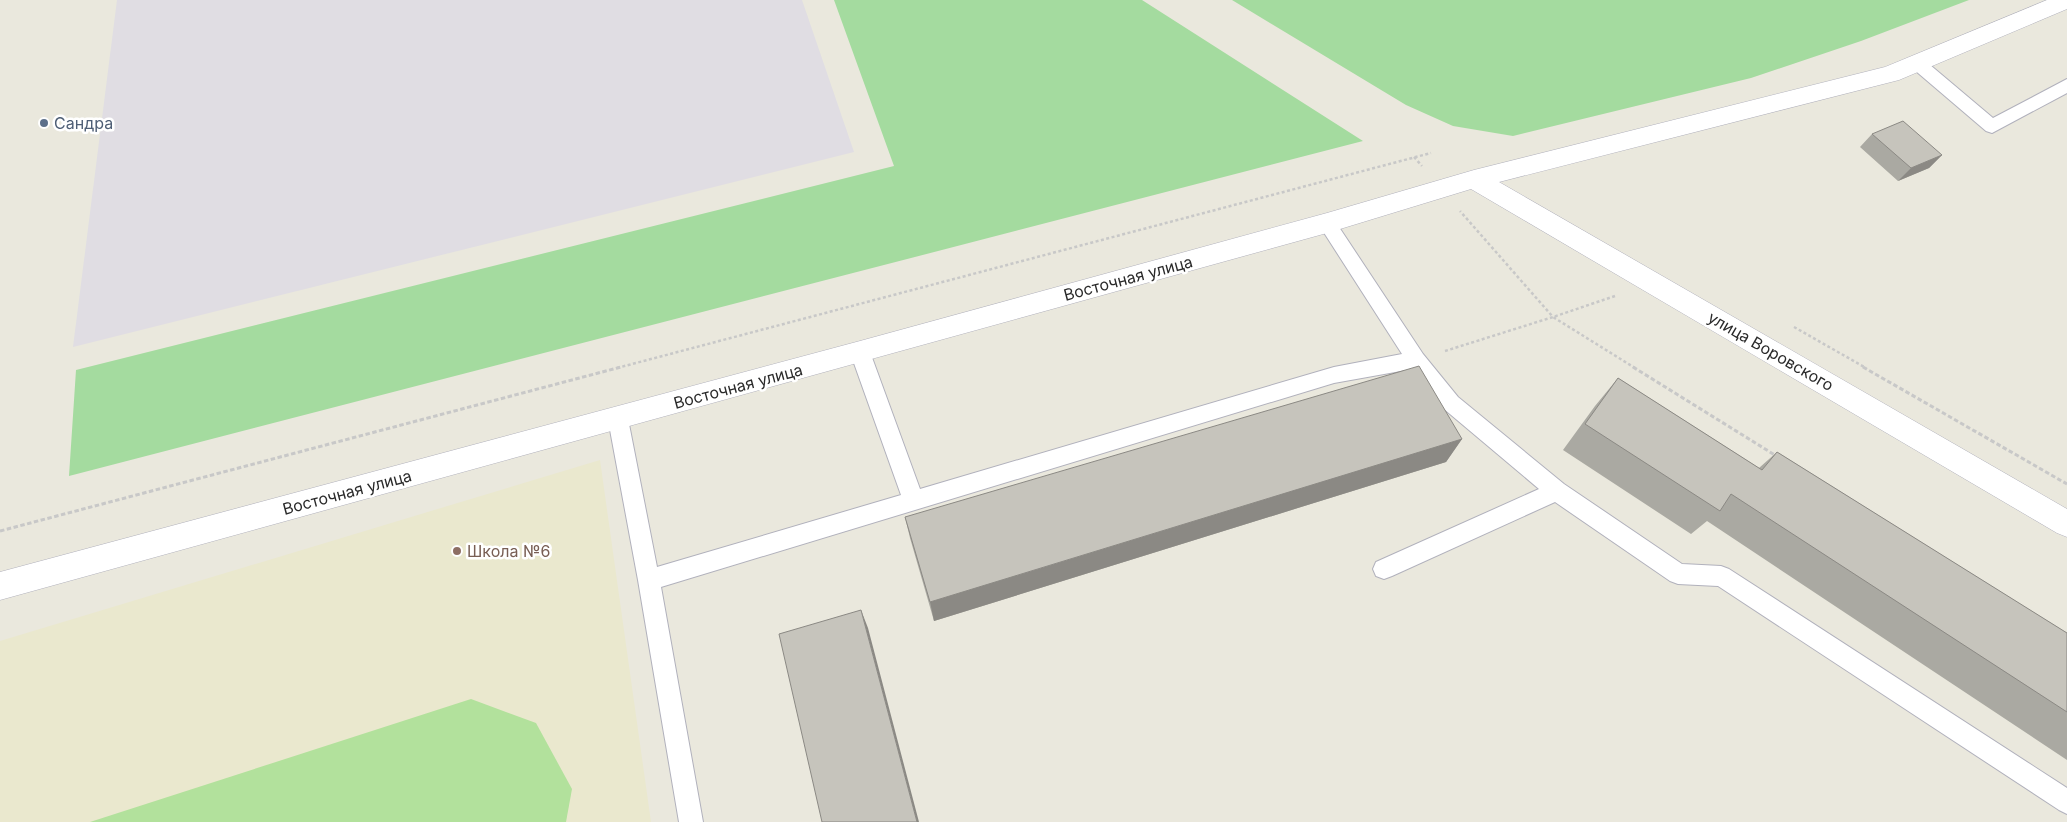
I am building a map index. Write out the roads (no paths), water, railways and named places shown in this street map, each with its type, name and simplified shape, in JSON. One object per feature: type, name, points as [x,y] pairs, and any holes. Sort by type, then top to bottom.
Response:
[{"type":"street","name":"Восточная улица","points":[[0,586],[618,419],[1328,222],[1474,179],[1891,74],[2067,0]]},
{"type":"street","name":"улица Воровского","points":[[1474,179],[2067,524]]},
{"type":"lane","points":[[1917,63],[1992,127],[2067,85]]},
{"type":"lane","points":[[1328,222],[1416,360],[1452,403],[1558,491],[1678,574],[1721,576],[2067,802]]},
{"type":"lane","points":[[860,352],[914,501]]},
{"type":"lane","points":[[649,580],[1334,375],[1416,360]]},
{"type":"lane","points":[[618,419],[649,580],[691,822]]},
{"type":"lane","points":[[1384,569],[1558,491]]},
{"type":"place","name":"Сандра","points":[[44,123]]},
{"type":"place","name":"Школа №6","points":[[457,551]]}]
